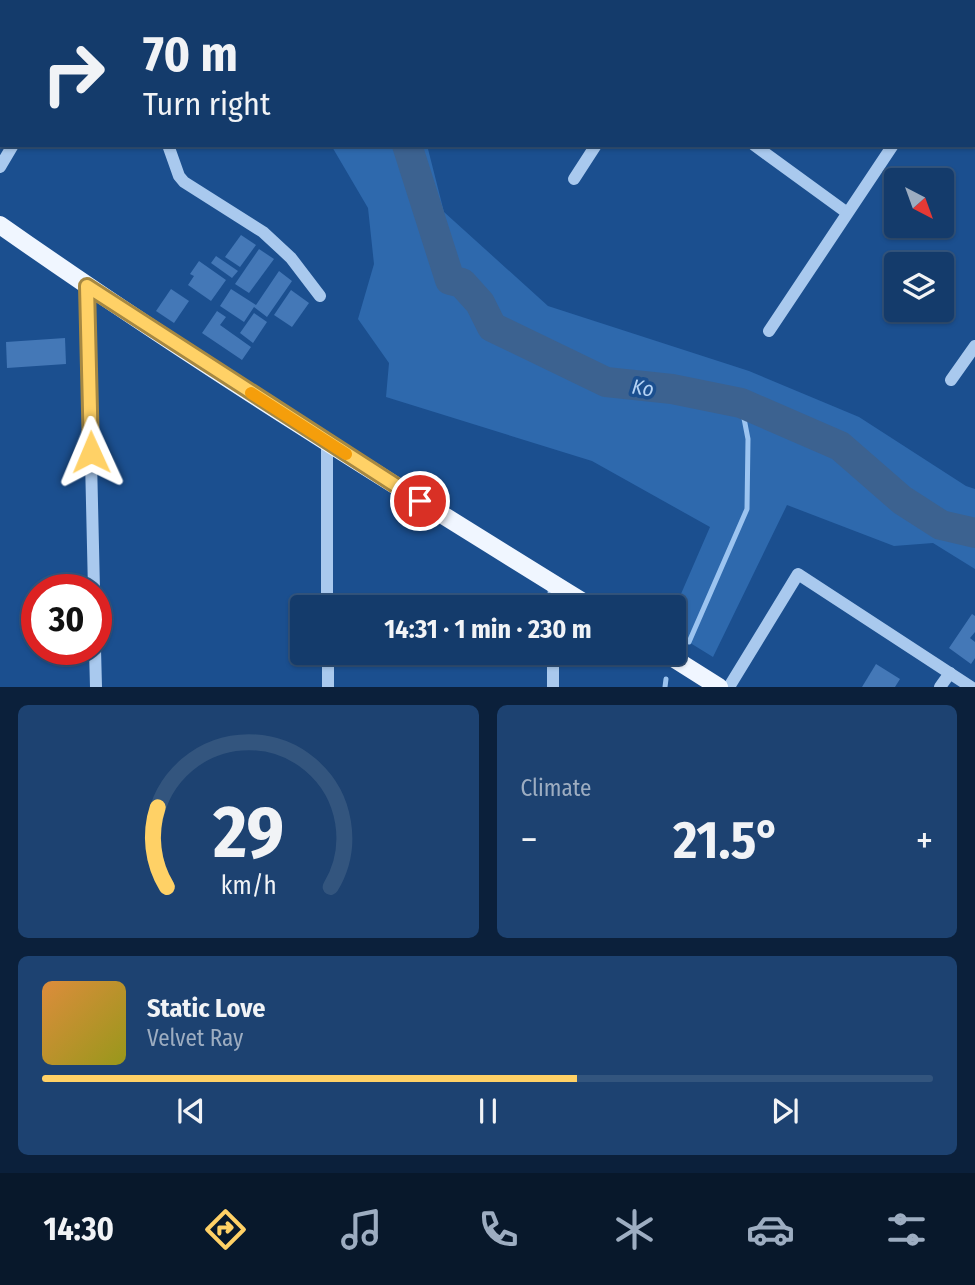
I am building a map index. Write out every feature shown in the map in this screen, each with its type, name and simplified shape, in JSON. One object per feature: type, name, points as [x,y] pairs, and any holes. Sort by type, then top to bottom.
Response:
[{"type":"main road","points":[[0,225],[87,286],[327,443],[572,595]]},
{"type":"main road","points":[[684,665],[719,687]]},
{"type":"street","points":[[0,167],[12,147]]},
{"type":"street","points":[[169,147],[179,176],[263,232],[291,258],[320,296]]},
{"type":"street","points":[[574,179],[595,147]]},
{"type":"street","points":[[757,147],[846,212]]},
{"type":"street","points":[[769,331],[892,147]]},
{"type":"street","points":[[87,286],[94,574]]},
{"type":"street","points":[[951,380],[975,346]]},
{"type":"street","points":[[327,443],[327,595]]},
{"type":"street","points":[[729,687],[798,574],[971,687]]},
{"type":"street","points":[[554,584],[554,595]]},
{"type":"street","points":[[95,665],[96,687]]},
{"type":"street","points":[[328,665],[328,687]]},
{"type":"street","points":[[553,665],[553,687]]},
{"type":"street","points":[[940,687],[950,673]]},
{"type":"shaded area","points":[[332,147],[428,147],[444,212],[548,306],[749,371],[859,417],[966,486],[975,489],[975,569],[933,543],[894,546],[787,505],[713,657],[686,640],[686,595],[681,595],[710,527],[592,461],[386,397],[389,363],[358,319],[374,264],[368,208]]},
{"type":"building","points":[[241,235],[256,245],[240,267],[225,257]]},
{"type":"building","points":[[259,249],[274,259],[249,293],[235,284]]},
{"type":"building","points":[[216,256],[238,271],[232,278],[211,263]]},
{"type":"building","points":[[199,261],[226,280],[211,301],[188,285],[194,276],[190,274]]},
{"type":"building","points":[[279,271],[292,281],[267,317],[254,307],[244,322],[220,306],[231,289],[256,305]]},
{"type":"building","points":[[171,289],[189,301],[174,323],[156,311]]},
{"type":"building","points":[[291,290],[309,303],[292,327],[274,315]]},
{"type":"building","points":[[217,311],[226,317],[220,325],[251,347],[242,360],[202,333]]},
{"type":"building","points":[[254,313],[267,322],[253,343],[240,333]]},
{"type":"building","points":[[65,338],[66,364],[7,368],[6,342]]},
{"type":"building","points":[[972,614],[975,616],[975,632],[970,638],[975,642],[975,658],[971,664],[949,648]]},
{"type":"building","points":[[876,664],[900,679],[895,687],[862,687]]},
{"type":"waterway","name":"Ko","points":[[408,147],[450,280],[462,283],[480,303],[492,327],[606,382],[672,389],[741,403],[840,446],[902,500],[941,525],[975,533]]},
{"type":"waterway","points":[[689,642],[747,509],[748,439],[741,403]]},
{"type":"waterway","points":[[665,687],[666,679]]},
{"type":"slow traffic","points":[[251,393],[346,454]]},
{"type":"route","points":[[91,452],[87,286],[420,501]]}]
